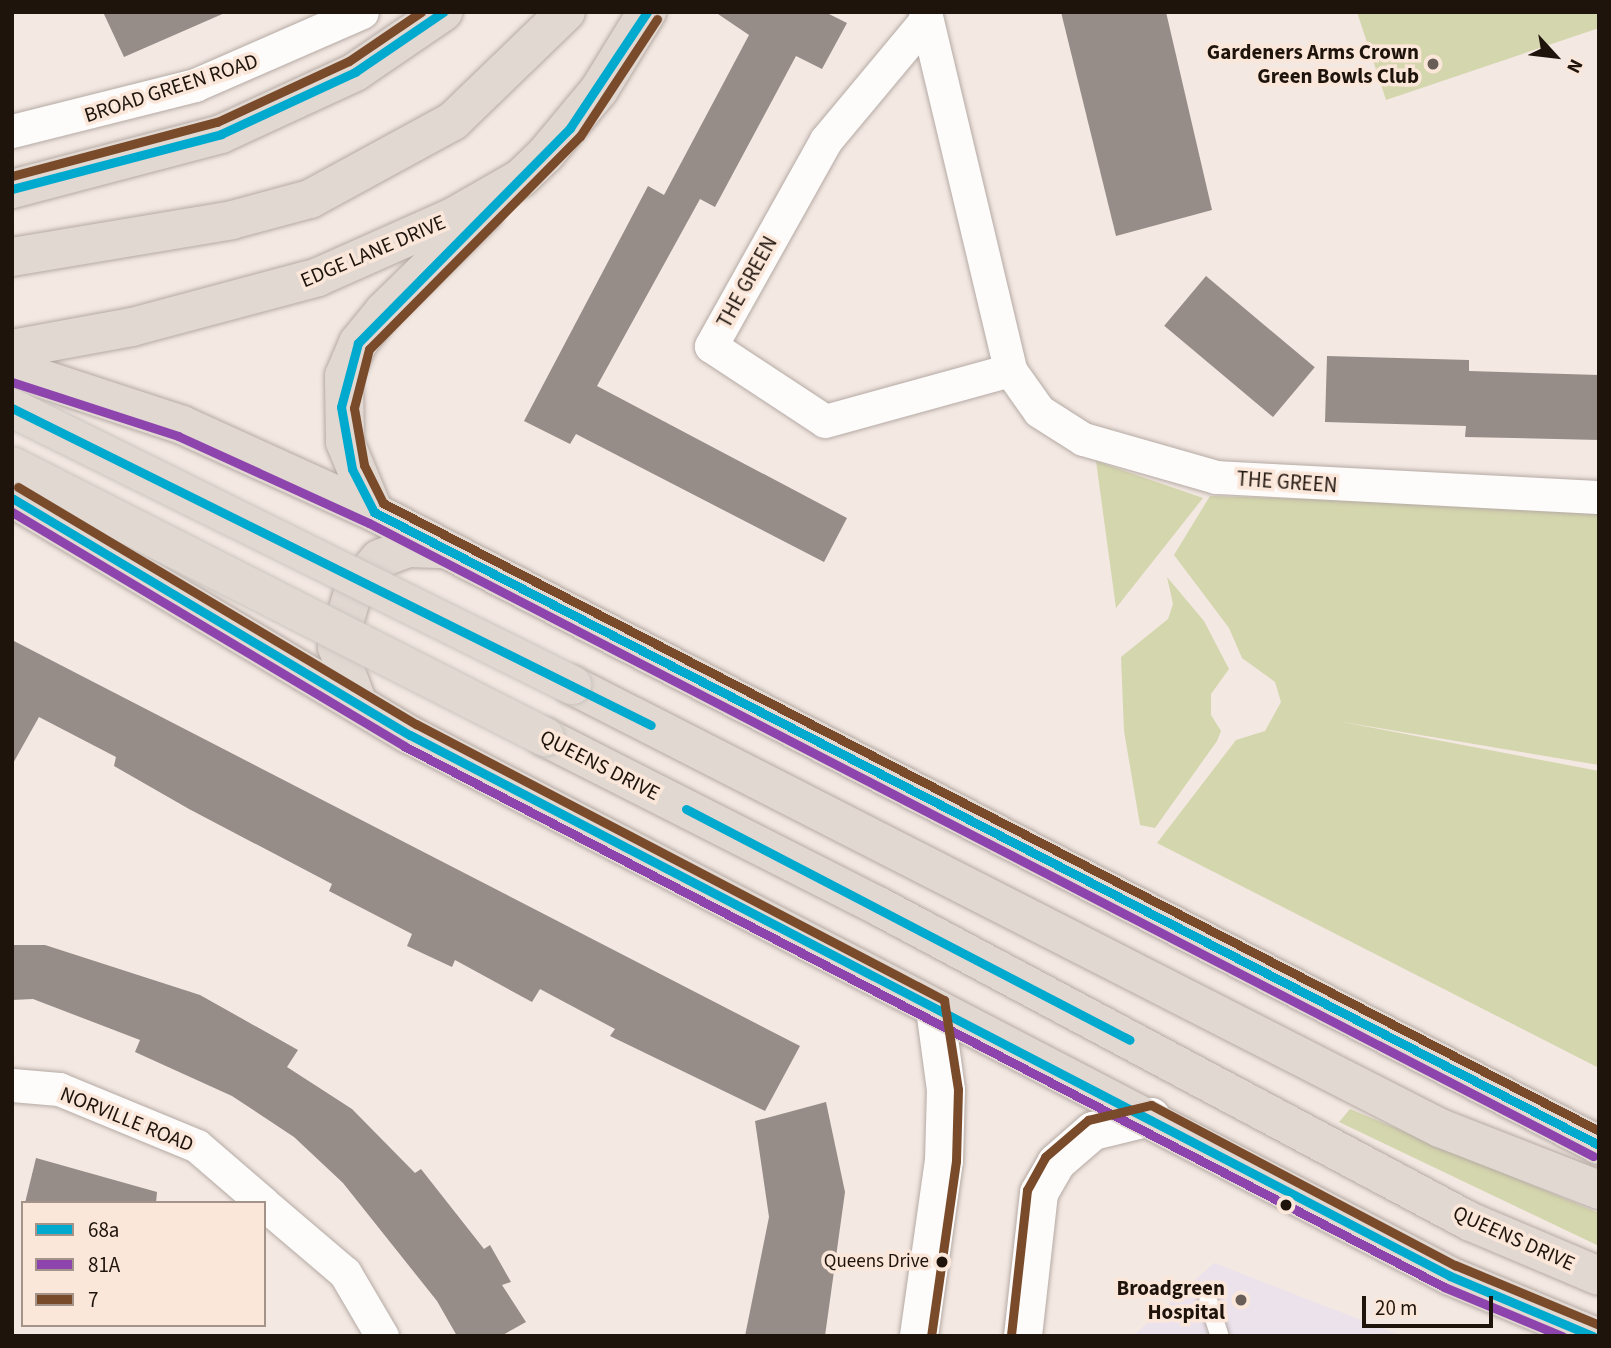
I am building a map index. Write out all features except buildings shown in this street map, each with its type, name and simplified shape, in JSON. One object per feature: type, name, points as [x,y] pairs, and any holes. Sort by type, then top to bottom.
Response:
[{"type":"highway","points":[[12,189],[221,134],[355,72],[443,12]]},
{"type":"highway","points":[[12,257],[232,220],[310,199],[453,121],[566,12]]},
{"type":"highway","name":"EDGE LANE DRIVE","points":[[12,349],[132,327],[318,277],[453,217],[521,178],[599,90],[647,12]]},
{"type":"highway","points":[[374,512],[352,469],[341,407],[358,343],[521,178]]},
{"type":"highway","points":[[12,369],[182,425],[374,512],[1599,1146]]},
{"type":"highway","points":[[12,408],[572,685],[1440,1128],[1599,1191]]},
{"type":"highway","name":"QUEENS DRIVE","points":[[12,466],[880,906],[1471,1222],[1599,1276]]},
{"type":"highway","points":[[12,498],[107,560],[213,614],[358,704],[935,1009],[1151,1117],[1450,1276],[1594,1336]]},
{"type":"highway","points":[[12,525],[107,560]]},
{"type":"highway","points":[[358,704],[337,647],[354,589],[379,559],[408,548],[449,550]]},
{"type":"street","name":"BROAD GREEN ROAD","points":[[12,131],[195,85],[362,12]]},
{"type":"street","name":"THE GREEN","points":[[926,16],[826,140],[711,346],[825,421],[1010,370]]},
{"type":"street","name":"THE GREEN","points":[[926,16],[1010,370],[1039,411],[1083,439],[1216,477],[1599,497]]},
{"type":"street","points":[[919,1336],[944,1161],[946,1090],[935,1009]]},
{"type":"street","name":"NORVILLE ROAD","points":[[12,1085],[59,1088],[197,1146],[262,1201]]},
{"type":"street","points":[[1023,1336],[1039,1193],[1056,1163],[1093,1131],[1151,1117]]},
{"type":"street","name":"NORVILLE ROAD","points":[[266,1205],[345,1273],[382,1336]]},
{"type":"lane","points":[[1208,1300],[1220,1336]]},
{"type":"shaded area","name":"Broadgreen Hospital","points":[[1214,1263],[1402,1336],[1133,1336]]},
{"type":"green space","name":"Gardeners Arms Crown Green Bowls Club","points":[[1357,12],[1599,12],[1599,28],[1386,100]]},
{"type":"green space","points":[[1096,461],[1203,498],[1116,608]]},
{"type":"green space","points":[[1210,496],[1599,507],[1599,765],[1337,721],[1599,771],[1599,1068],[1157,843],[1236,740],[1265,731],[1281,702],[1275,682],[1242,658],[1229,628],[1174,555]]},
{"type":"green space","points":[[1167,577],[1204,621],[1229,669],[1211,694],[1211,715],[1221,731],[1217,741],[1155,828],[1140,825],[1124,731],[1121,657],[1168,619],[1173,604]]},
{"type":"green space","points":[[1350,1109],[1599,1213],[1599,1246],[1339,1122]]},
{"type":"transit line","name":"7","points":[[12,176],[217,122],[349,61],[421,12]]},
{"type":"transit line","name":"68a","points":[[12,189],[221,134],[355,72],[443,12]]},
{"type":"transit line","name":"68a","points":[[647,12],[570,128],[358,343],[341,407],[352,469],[374,512],[1599,1145]]},
{"type":"transit line","name":"7","points":[[657,19],[580,136],[369,349],[354,408],[364,465],[383,503],[1599,1131]]},
{"type":"transit line","name":"81A","points":[[12,382],[178,436],[369,523],[1593,1156]]},
{"type":"transit line","name":"68a","points":[[12,408],[651,725]]},
{"type":"transit line","name":"7","points":[[18,487],[416,724],[944,1000],[958,1089],[956,1161],[931,1336]]},
{"type":"transit line","name":"68a","points":[[12,498],[410,735],[1450,1276],[1593,1336]]},
{"type":"transit line","name":"81A","points":[[12,512],[404,746],[1444,1287],[1562,1336]]},
{"type":"transit line","name":"68a","points":[[686,809],[1130,1040]]},
{"type":"transit line","name":"7","points":[[1011,1335],[1027,1190],[1045,1157],[1088,1120],[1151,1105],[1455,1265],[1599,1325]]},
{"type":"place","name":"Gardeners Arms Crown Green Bowls Club","points":[[1433,64]]},
{"type":"place","name":"Queens Drive","points":[[942,1262]]},
{"type":"place","name":"Broadgreen Hospital","points":[[1241,1300]]}]
